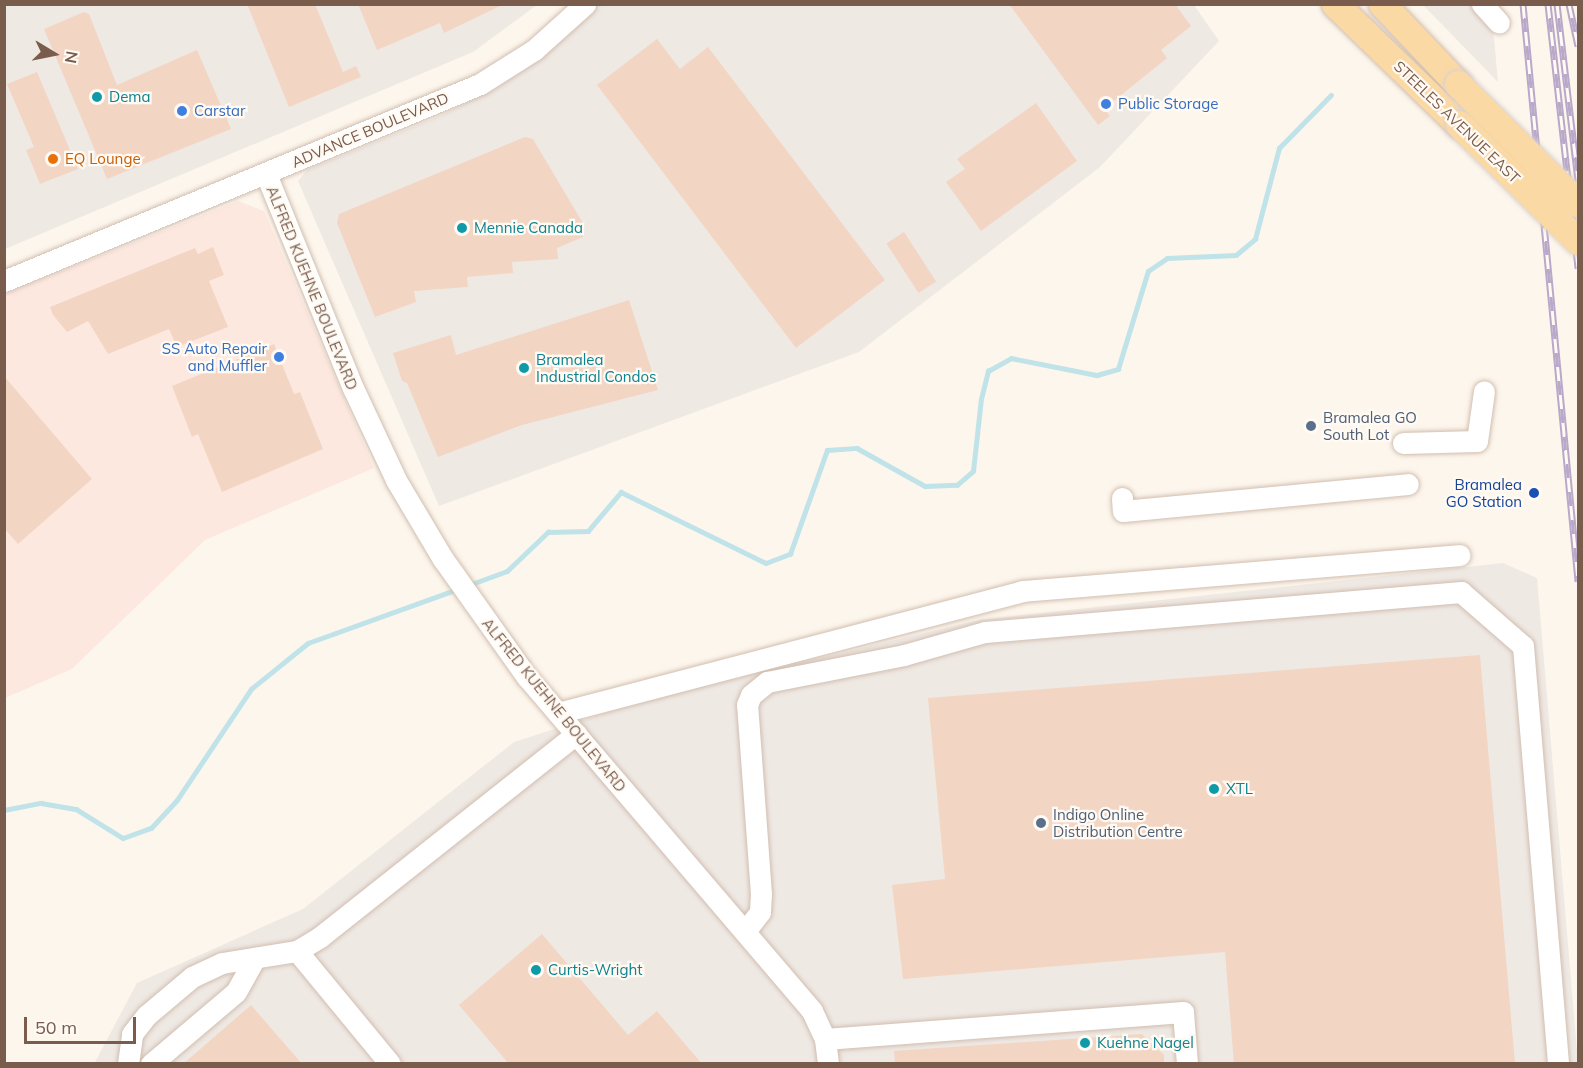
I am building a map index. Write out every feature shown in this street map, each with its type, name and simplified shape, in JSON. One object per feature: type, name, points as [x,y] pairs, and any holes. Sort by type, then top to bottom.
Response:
[{"type":"main road","name":"STEELES AVENUE EAST","points":[[1335,4],[1578,241]]},
{"type":"main road","name":"STEELES AVENUE EAST","points":[[1382,4],[1458,84],[1578,202]]},
{"type":"street","name":"ADVANCE BOULEVARD","points":[[4,280],[480,84],[534,50],[585,4]]},
{"type":"street","points":[[1482,4],[1499,23]]},
{"type":"street","name":"ALFRED KUEHNE BOULEVARD","points":[[266,174],[353,388],[396,480],[442,559],[480,614],[558,713],[667,842],[746,930],[812,1011],[825,1039],[828,1064]]},
{"type":"street","points":[[1403,443],[1477,441],[1484,392]]},
{"type":"street","points":[[1122,498],[1123,511],[1408,484]]},
{"type":"street","points":[[558,713],[1022,591],[1460,555]]},
{"type":"street","points":[[746,930],[760,912],[761,894],[747,705],[751,695],[767,682],[904,655],[985,632],[1461,592],[1522,646],[1558,1064]]},
{"type":"street","points":[[128,1064],[132,1034],[147,1015],[192,977],[222,963],[297,951],[320,937],[576,734]]},
{"type":"street","points":[[297,951],[390,1064]]},
{"type":"street","points":[[151,1064],[236,992],[255,958]]},
{"type":"street","points":[[825,1039],[1183,1012],[1187,1064]]},
{"type":"shaded area","points":[[5,5],[537,5],[473,52],[5,249]]},
{"type":"shaded area","points":[[595,5],[1194,5],[1219,41],[1100,167],[859,352],[439,506],[298,181],[307,170],[440,116],[499,86],[538,58]]},
{"type":"shaded area","points":[[1423,5],[1491,5],[1498,82]]},
{"type":"shaded area","points":[[238,201],[264,211],[374,468],[205,540],[72,669],[5,698],[5,294]]},
{"type":"shaded area","points":[[1503,563],[1537,578],[1578,1063],[94,1064],[137,983],[303,909],[514,742],[646,700],[978,620]]},
{"type":"building","points":[[247,4],[315,4],[343,72],[356,66],[361,77],[289,107]]},
{"type":"building","points":[[358,4],[502,5],[444,33],[440,23],[377,50]]},
{"type":"building","points":[[1009,4],[1175,4],[1191,26],[1161,50],[1167,58],[1104,109],[1110,116],[1098,125]]},
{"type":"building","points":[[84,12],[89,14],[117,85],[197,50],[231,129],[107,179],[44,29]]},
{"type":"building","points":[[657,39],[680,69],[708,47],[885,280],[796,348],[597,85]]},
{"type":"building","points":[[37,72],[78,169],[40,184],[26,150],[34,147],[7,84]]},
{"type":"building","points":[[1036,103],[1077,161],[981,231],[946,182],[965,169],[957,159]]},
{"type":"building","name":"Mennie Canada","points":[[525,137],[533,139],[584,225],[583,237],[557,248],[558,259],[512,262],[513,273],[467,277],[468,287],[414,291],[416,302],[375,317],[337,223],[339,214]]},
{"type":"building","points":[[904,232],[936,281],[919,293],[886,243]]},
{"type":"building","points":[[213,247],[224,275],[209,281],[228,327],[177,347],[169,329],[108,354],[88,321],[67,332],[53,315],[50,307],[195,248],[198,254]]},
{"type":"building","name":"Bramalea Industrial Condos","points":[[629,300],[658,390],[522,425],[438,457],[407,383],[402,381],[393,353],[451,335],[456,355]]},
{"type":"building","points":[[274,344],[294,394],[300,392],[323,449],[222,492],[198,434],[192,437],[172,386]]},
{"type":"building","points":[[4,376],[92,479],[18,544],[4,528]]},
{"type":"building","name":"XTL","points":[[1480,655],[1515,1064],[1234,1064],[1225,952],[903,979],[892,885],[945,879],[928,698]]},
{"type":"building","name":"Curtis-Wright","points":[[542,934],[628,1035],[657,1011],[702,1064],[509,1064],[459,1005]]},
{"type":"building","points":[[251,1005],[302,1064],[183,1064]]},
{"type":"building","name":"Kuehne Nagel","points":[[1142,1034],[1164,1055],[1164,1064],[895,1064],[894,1051]]},
{"type":"waterway","points":[[469,585],[507,571],[548,532],[588,531],[621,492],[766,563],[790,554],[827,450],[857,448],[925,486],[957,485],[973,471],[981,399],[988,371],[1011,358],[1097,375],[1118,369],[1148,271],[1167,258],[1236,255],[1255,239],[1279,148],[1331,95]]},
{"type":"waterway","points":[[4,810],[41,803],[76,809],[123,838],[151,828],[177,800],[251,689],[308,643],[458,589]]},
{"type":"railway","points":[[1523,4],[1578,581]]},
{"type":"railway","points":[[1548,4],[1578,268]]},
{"type":"railway","points":[[1557,4],[1578,181]]},
{"type":"railway","points":[[1569,4],[1578,46]]},
{"type":"place","name":"Dema","points":[[97,97]]},
{"type":"place","name":"Public Storage","points":[[1106,104]]},
{"type":"place","name":"Carstar","points":[[182,111]]},
{"type":"place","name":"EQ Lounge","points":[[53,159]]},
{"type":"place","name":"Mennie Canada","points":[[462,228]]},
{"type":"place","name":"SS Auto Repair and Muffler","points":[[279,357]]},
{"type":"place","name":"Bramalea Industrial Condos","points":[[524,368]]},
{"type":"place","name":"Bramalea GO South Lot","points":[[1311,426]]},
{"type":"place","name":"Bramalea GO Station","points":[[1534,493]]},
{"type":"place","name":"XTL","points":[[1214,789]]},
{"type":"place","name":"Indigo Online Distribution Centre","points":[[1041,823]]},
{"type":"place","name":"Curtis-Wright","points":[[536,970]]},
{"type":"place","name":"Kuehne Nagel","points":[[1085,1043]]}]
